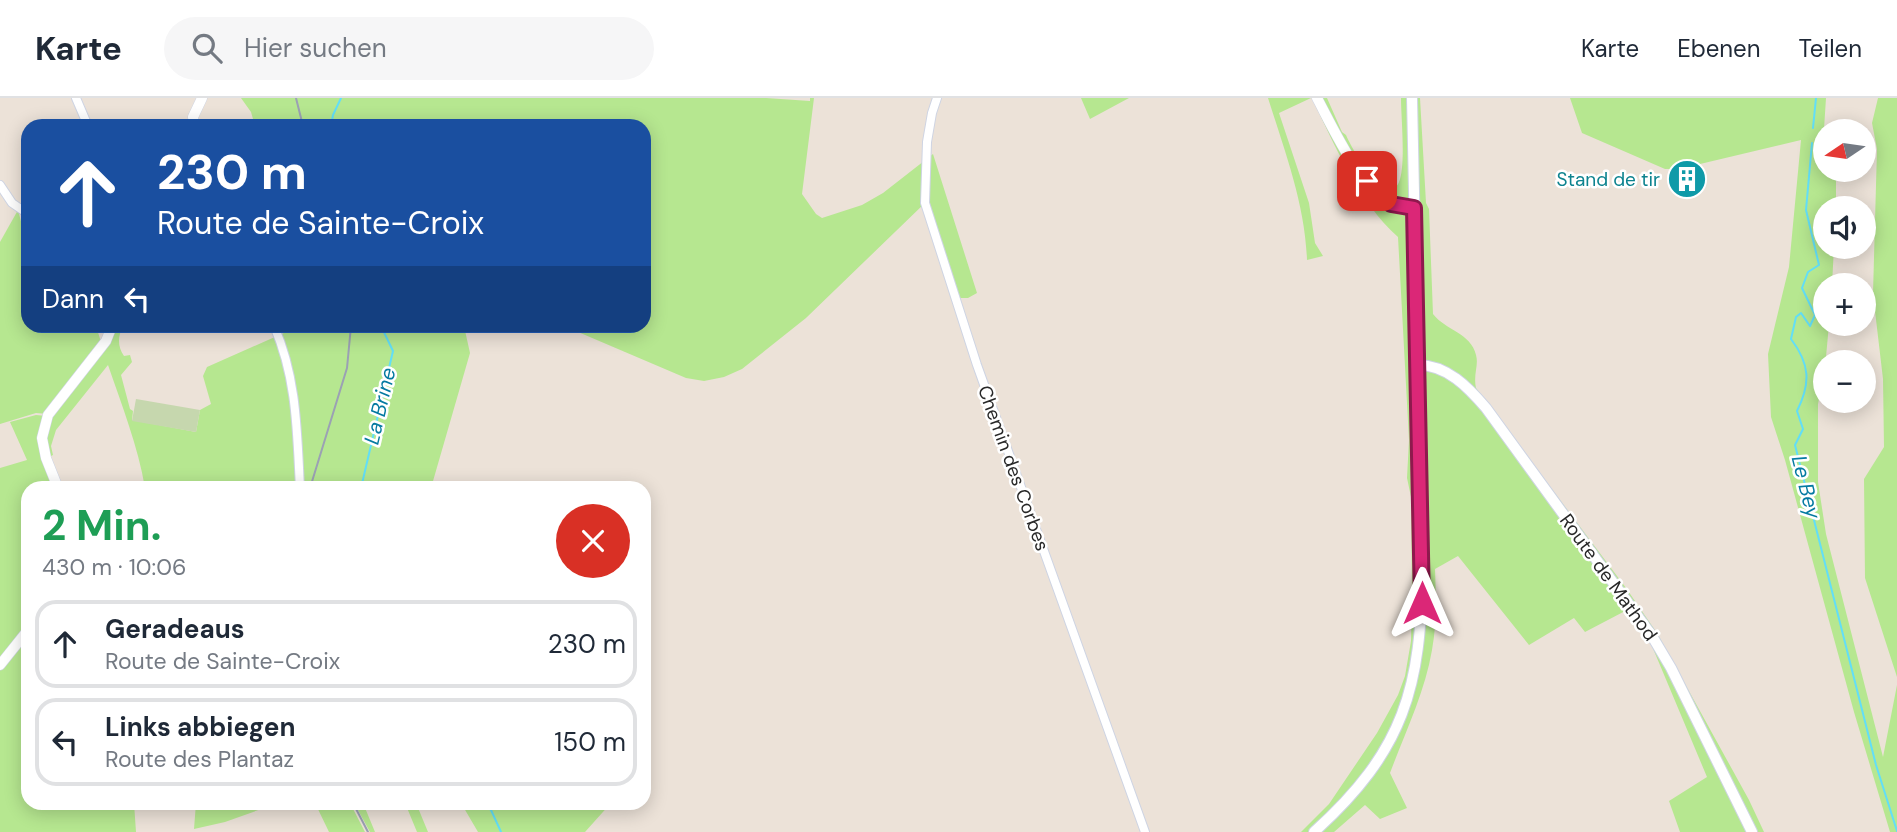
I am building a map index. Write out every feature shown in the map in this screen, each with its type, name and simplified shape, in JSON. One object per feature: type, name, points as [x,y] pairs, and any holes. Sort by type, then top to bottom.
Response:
[{"type":"main road","points":[[1314,832],[1348,799],[1378,761],[1393,735],[1414,676],[1422,603],[1412,98]]},
{"type":"main road","name":"Route de Mathod","points":[[1418,365],[1430,365],[1452,376],[1479,400],[1653,636],[1752,832]]},
{"type":"street","points":[[76,98],[85,119]]},
{"type":"street","points":[[193,119],[202,98]]},
{"type":"street","name":"Chemin des Corbes","points":[[937,98],[927,142],[925,202],[977,365],[1145,832]]},
{"type":"street","points":[[1317,98],[1367,181],[1391,204],[1414,208]]},
{"type":"street","points":[[0,185],[12,203],[21,209]]},
{"type":"street","points":[[55,481],[42,438],[48,415],[83,373],[109,333]]},
{"type":"street","points":[[277,333],[287,362],[297,411],[300,481]]},
{"type":"street","points":[[0,665],[21,638]]},
{"type":"green space","points":[[241,98],[766,98],[810,101],[810,98],[814,98],[802,194],[816,214],[822,218],[862,205],[883,193],[933,154],[977,293],[968,298],[960,298],[957,302],[925,203],[806,318],[742,369],[724,377],[704,381],[686,378],[580,333],[651,333],[651,119],[253,119]]},
{"type":"green space","points":[[1081,98],[1129,98],[1090,119]]},
{"type":"green space","points":[[1268,98],[1311,98],[1279,113],[1309,203],[1315,243],[1323,256],[1307,260],[1298,198]]},
{"type":"green space","points":[[1312,98],[1327,98],[1342,132],[1369,174],[1386,189],[1393,189],[1399,182],[1402,165],[1401,98],[1420,98],[1426,203],[1429,209],[1433,314],[1469,342],[1477,359],[1476,388],[1657,633],[1764,832],[1680,832],[1669,801],[1707,777],[1649,639],[1627,610],[1585,632],[1574,618],[1529,645],[1458,556],[1435,569],[1434,640],[1429,666],[1420,697],[1390,773],[1407,808],[1380,819],[1365,805],[1334,832],[1301,832],[1329,804],[1377,733],[1398,695],[1405,676],[1411,641],[1412,597],[1411,497],[1407,478],[1409,440],[1398,237],[1359,190]]},
{"type":"green space","points":[[1570,98],[1826,98],[1825,119],[1813,119],[1813,182],[1836,182],[1836,196],[1813,196],[1813,259],[1833,259],[1833,273],[1813,273],[1813,336],[1828,336],[1827,350],[1813,350],[1813,413],[1818,413],[1818,482],[1826,534],[1883,757],[1897,685],[1897,832],[1890,832],[1771,417],[1768,354],[1789,267],[1801,140],[1679,169],[1665,169],[1582,133]]},
{"type":"green space","points":[[1878,98],[1897,98],[1897,677],[1865,578],[1864,479],[1884,447],[1883,379],[1876,320],[1876,273],[1874,273],[1877,149],[1876,119],[1873,119]]},
{"type":"green space","points":[[18,210],[21,221],[21,333],[98,333],[102,345],[109,333],[120,333],[120,349],[124,356],[130,355],[132,362],[121,375],[130,409],[133,411],[132,420],[196,432],[200,410],[211,404],[203,376],[207,367],[284,333],[466,333],[470,353],[433,481],[144,481],[134,441],[108,365],[56,430],[51,446],[53,455],[47,458],[43,437],[48,414],[36,413],[0,424],[0,242]]},
{"type":"green space","points":[[136,399],[200,410],[196,432],[132,421]]},
{"type":"green space","points":[[36,415],[47,416],[41,438],[55,481],[21,481],[21,810],[134,810],[136,832],[0,832],[0,468],[27,460],[10,422]]},
{"type":"green space","points":[[195,810],[258,810],[225,822],[194,829]]},
{"type":"green space","points":[[318,810],[354,810],[365,832],[329,832]]},
{"type":"green space","points":[[358,810],[366,810],[375,832],[370,832]]},
{"type":"green space","points":[[408,810],[419,810],[428,832],[417,832]]},
{"type":"green space","points":[[465,810],[605,810],[585,832],[478,832]]},
{"type":"waterway","name":"La Brine","points":[[332,119],[341,98]]},
{"type":"waterway","name":"Le Bey","points":[[1814,119],[1816,98]]},
{"type":"waterway","name":"Le Bey","points":[[1812,143],[1806,210],[1819,265],[1808,272],[1802,288],[1815,315],[1810,326],[1801,313],[1796,317],[1791,339],[1802,357],[1806,374],[1805,391],[1797,411],[1803,429],[1795,445],[1876,765],[1897,831]]},
{"type":"waterway","name":"La Brine","points":[[363,481],[393,351],[384,333]]},
{"type":"waterway","name":"La Brine","points":[[491,810],[501,832]]},
{"type":"railway","points":[[296,98],[301,119]]},
{"type":"railway","points":[[312,481],[347,368],[350,333]]},
{"type":"railway","points":[[357,810],[368,832]]},
{"type":"place","name":"Stand de tir","points":[[1687,179]]},
{"type":"route","points":[[1367,181],[1391,204],[1414,208],[1422,603]]}]
